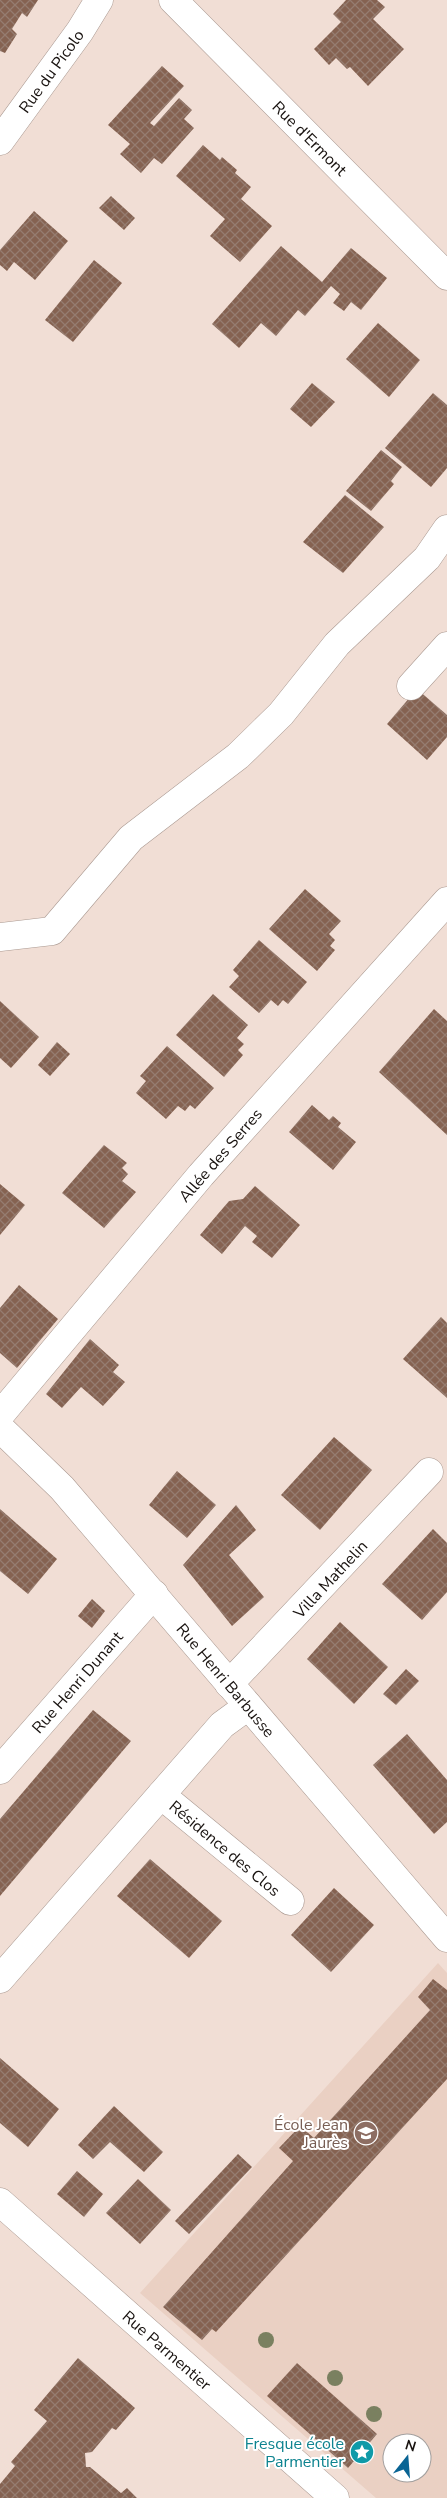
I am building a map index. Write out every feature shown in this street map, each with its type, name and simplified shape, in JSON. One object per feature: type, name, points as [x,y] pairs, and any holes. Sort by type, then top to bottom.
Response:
[{"type":"street","name":"Rue du Picolo","points":[[3,130],[80,31],[99,0]]},
{"type":"street","name":"Rue d'Ermont","points":[[173,0],[447,276]]},
{"type":"street","points":[[0,937],[52,931],[132,838],[238,756],[281,714],[337,644],[426,558],[447,529]]},
{"type":"street","points":[[411,686],[447,646]]},
{"type":"street","name":"Allée des Serres","points":[[0,1415],[202,1175],[447,901]]},
{"type":"street","name":"Rue Henri Barbusse","points":[[0,1428],[62,1488],[447,1938]]},
{"type":"street","name":"Villa Mathelin","points":[[229,1684],[430,1472]]},
{"type":"street","name":"Rue Henri Dunant","points":[[0,1770],[154,1594]]},
{"type":"street","points":[[0,1979],[222,1725],[248,1706]]},
{"type":"street","name":"Résidence des Clos","points":[[161,1795],[290,1901]]},
{"type":"street","name":"Rue Parmentier","points":[[0,2202],[335,2498]]},
{"type":"shaded area","name":"École Jean Jaurès","points":[[438,1963],[447,1973],[447,2498],[376,2498],[140,2293]]},
{"type":"building","points":[[0,0],[38,0],[27,17],[22,13],[12,29],[17,34],[5,53],[0,51]]},
{"type":"building","points":[[346,0],[377,0],[385,7],[373,19],[404,49],[368,86],[350,67],[347,69],[336,58],[329,65],[314,49],[341,22],[333,14]]},
{"type":"building","points":[[162,66],[184,86],[150,123],[154,126],[179,98],[192,110],[184,119],[194,128],[162,164],[154,158],[141,173],[120,154],[130,144],[108,125]]},
{"type":"building","points":[[203,145],[220,160],[222,157],[237,170],[235,173],[251,187],[241,199],[272,226],[240,262],[210,236],[225,219],[176,176]]},
{"type":"building","points":[[111,196],[135,218],[124,230],[99,208]]},
{"type":"building","points":[[34,211],[68,241],[35,280],[14,262],[7,271],[0,265],[0,250]]},
{"type":"building","points":[[281,246],[322,282],[351,248],[387,278],[361,310],[351,302],[344,311],[333,303],[340,294],[331,286],[305,316],[298,310],[276,336],[261,323],[239,348],[212,324]]},
{"type":"building","points":[[94,260],[122,283],[73,342],[45,320]]},
{"type":"building","points":[[378,323],[420,360],[389,397],[346,359]]},
{"type":"building","points":[[312,383],[335,402],[311,427],[290,409]]},
{"type":"building","points":[[433,393],[447,405],[447,468],[431,487],[385,448]]},
{"type":"building","points":[[381,450],[402,467],[391,481],[394,484],[371,511],[346,491]]},
{"type":"building","points":[[345,495],[384,527],[343,573],[303,542]]},
{"type":"building","points":[[417,689],[447,715],[447,737],[427,760],[387,724]]},
{"type":"building","points":[[305,889],[341,921],[329,934],[335,940],[330,946],[335,950],[317,971],[269,929]]},
{"type":"building","points":[[259,940],[307,982],[288,1004],[283,1000],[278,1006],[271,1000],[259,1013],[229,987],[239,976],[233,970]]},
{"type":"building","points":[[213,994],[248,1025],[237,1038],[244,1044],[238,1050],[243,1055],[224,1077],[176,1035]]},
{"type":"building","points":[[0,1001],[39,1037],[11,1068],[0,1058]]},
{"type":"building","points":[[434,1009],[447,1021],[447,1135],[379,1072]]},
{"type":"building","points":[[57,1042],[70,1054],[50,1076],[38,1065]]},
{"type":"building","points":[[167,1046],[214,1088],[195,1109],[190,1105],[185,1111],[178,1106],[166,1119],[136,1093],[146,1081],[140,1076]]},
{"type":"building","points":[[312,1105],[329,1120],[333,1116],[341,1123],[338,1127],[356,1142],[333,1170],[289,1132]]},
{"type":"building","points":[[104,1145],[127,1163],[122,1168],[128,1174],[122,1181],[136,1192],[104,1228],[62,1193]]},
{"type":"building","points":[[0,1184],[25,1205],[0,1235]]},
{"type":"building","points":[[255,1186],[300,1225],[272,1258],[252,1242],[257,1236],[245,1226],[222,1254],[200,1235],[229,1201],[243,1199]]},
{"type":"building","points":[[19,1285],[58,1319],[17,1368],[0,1353],[0,1308]]},
{"type":"building","points":[[441,1317],[447,1323],[447,1398],[403,1359]]},
{"type":"building","points":[[90,1339],[119,1365],[113,1372],[125,1382],[103,1406],[81,1387],[62,1408],[46,1394]]},
{"type":"building","points":[[334,1437],[372,1470],[320,1530],[281,1495]]},
{"type":"building","points":[[177,1471],[216,1505],[187,1538],[149,1505]]},
{"type":"building","points":[[236,1505],[256,1530],[229,1555],[264,1597],[232,1626],[183,1565]]},
{"type":"building","points":[[0,1509],[57,1559],[28,1594],[0,1571]]},
{"type":"building","points":[[433,1529],[447,1543],[447,1592],[422,1620],[382,1584]]},
{"type":"building","points":[[92,1599],[105,1611],[92,1628],[78,1616]]},
{"type":"building","points":[[340,1622],[388,1667],[354,1704],[307,1659]]},
{"type":"building","points":[[406,1669],[419,1681],[396,1705],[383,1694]]},
{"type":"building","points":[[93,1710],[131,1741],[0,1896],[0,1819]]},
{"type":"building","points":[[407,1734],[447,1780],[447,1822],[434,1834],[373,1765]]},
{"type":"building","points":[[150,1859],[222,1921],[189,1958],[117,1896]]},
{"type":"building","points":[[334,1888],[374,1925],[331,1972],[291,1935]]},
{"type":"building","points":[[433,1979],[447,1990],[447,2079],[216,2332],[212,2329],[202,2340],[163,2307],[293,2161],[279,2148],[300,2126],[314,2138],[430,2010],[418,1997]]},
{"type":"building","points":[[0,2058],[59,2109],[28,2147],[0,2123]]},
{"type":"building","points":[[114,2106],[163,2152],[144,2172],[110,2142],[93,2159],[78,2145]]},
{"type":"building","points":[[238,2154],[252,2167],[189,2234],[175,2221]]},
{"type":"building","points":[[77,2171],[103,2194],[84,2217],[57,2194]]},
{"type":"building","points":[[138,2179],[171,2210],[140,2244],[106,2213]]},
{"type":"building","points":[[78,2358],[135,2408],[116,2430],[112,2428],[92,2452],[85,2453],[86,2467],[90,2467],[121,2493],[127,2488],[137,2498],[0,2498],[0,2484],[15,2466],[11,2462],[47,2421],[34,2410]]},
{"type":"building","points":[[297,2363],[377,2434],[348,2468],[267,2396]]},
{"type":"place","name":"École Jean Jaurès","points":[[366,2133]]},
{"type":"place","name":"Fresque école Parmentier","points":[[362,2452]]}]
